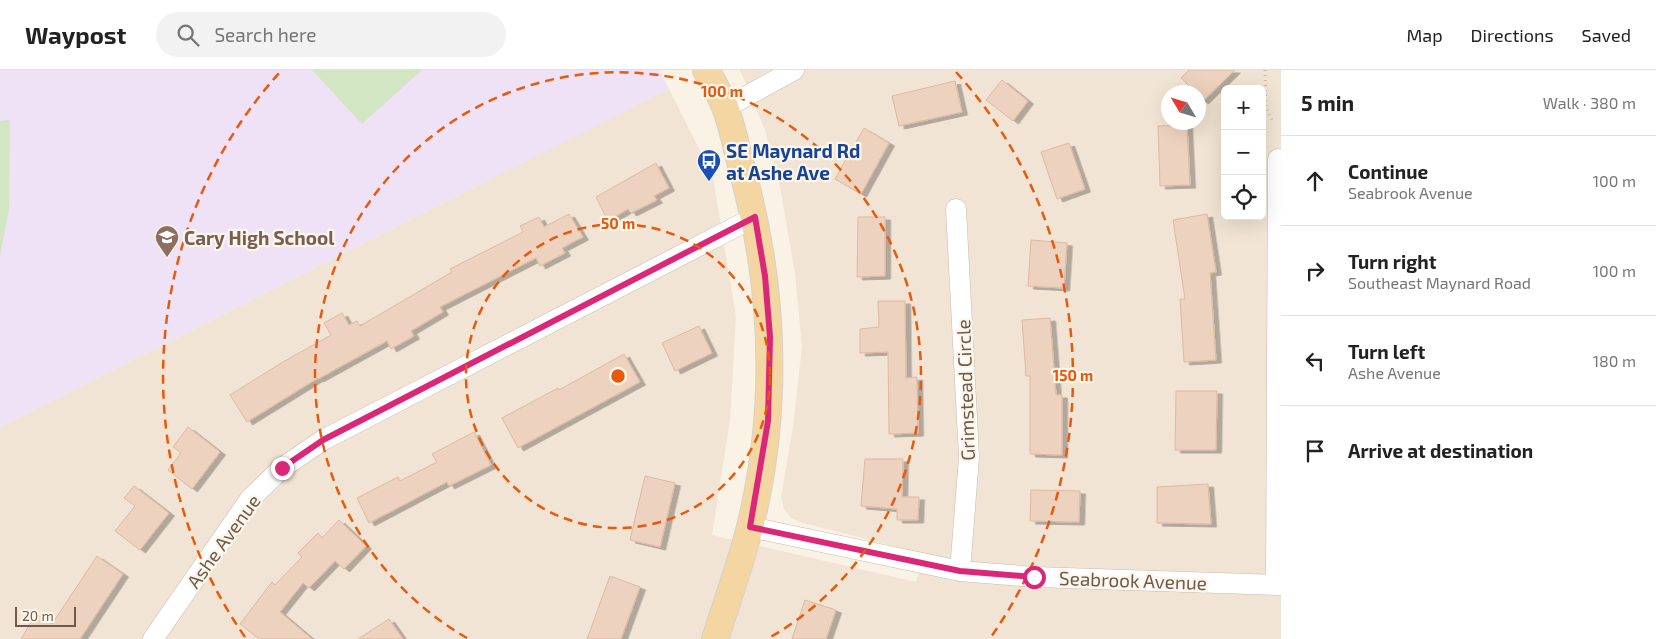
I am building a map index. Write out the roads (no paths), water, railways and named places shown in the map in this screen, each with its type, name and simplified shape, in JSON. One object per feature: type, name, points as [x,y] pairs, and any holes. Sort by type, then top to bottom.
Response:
[{"type":"main road","points":[[706,70],[726,108],[755,217],[765,276],[770,337],[768,421],[750,527],[715,639]]},
{"type":"street","points":[[726,108],[794,70]]},
{"type":"street","points":[[1278,159],[1279,584]]},
{"type":"street","name":"Grimstead Circle","points":[[956,209],[969,457],[960,571]]},
{"type":"street","name":"Ashe Avenue","points":[[161,636],[250,499],[282,468],[323,440],[755,217]]},
{"type":"street","name":"Seabrook Avenue","points":[[750,527],[960,571],[1044,578],[1279,584]]},
{"type":"place","name":"SE Maynard Rd at Ashe Ave","points":[[709,182]]},
{"type":"place","name":"Cary High School","points":[[167,258]]}]
